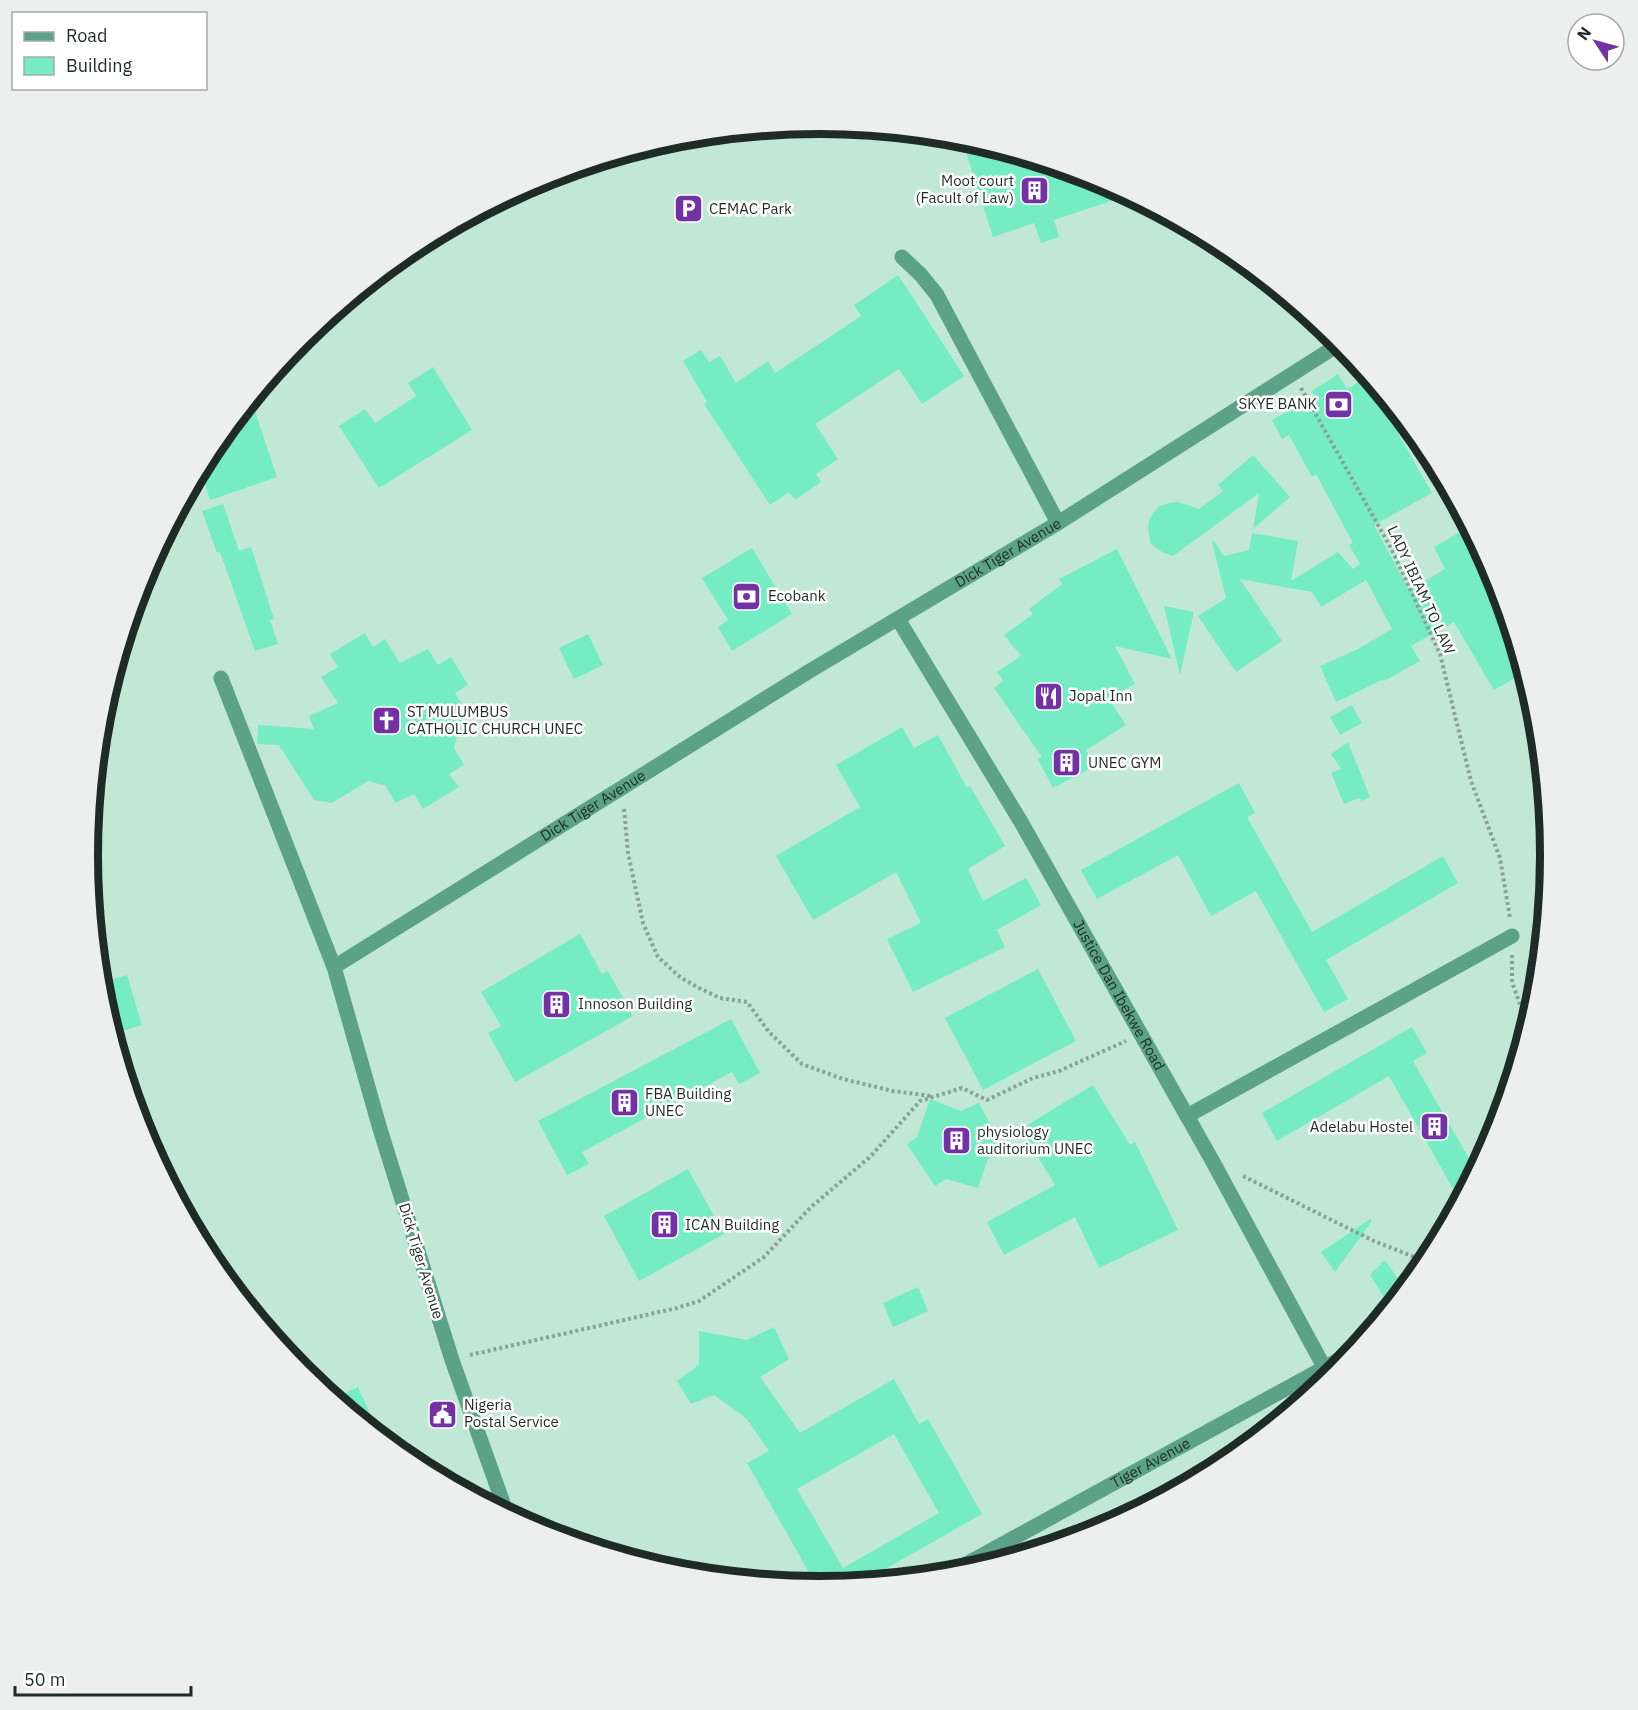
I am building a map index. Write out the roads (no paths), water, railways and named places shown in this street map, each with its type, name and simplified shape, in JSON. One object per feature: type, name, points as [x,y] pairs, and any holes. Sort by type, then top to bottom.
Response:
[{"type":"lane","points":[[902,257],[921,275],[936,294],[1058,523]]},
{"type":"lane","name":"Dick Tiger Avenue","points":[[503,1504],[452,1360],[380,1129],[334,967],[808,672],[1058,523],[1332,348]]},
{"type":"lane","name":"Justice Dan Ibekwe Road","points":[[898,619],[1021,822],[1213,1162],[1325,1369]]},
{"type":"lane","points":[[221,678],[334,967]]},
{"type":"lane","points":[[1187,1116],[1512,936]]},
{"type":"lane","name":"Tiger Avenue","points":[[976,1559],[1312,1381]]},
{"type":"place","name":"Moot court (Facult of Law)","points":[[1035,190]]},
{"type":"place","name":"CEMAC Park","points":[[688,209]]},
{"type":"place","name":"SKYE BANK","points":[[1338,404]]},
{"type":"place","name":"Ecobank","points":[[747,596]]},
{"type":"place","name":"Jopal Inn","points":[[1048,696]]},
{"type":"place","name":"ST MULUMBUS CATHOLIC CHURCH UNEC","points":[[386,721]]},
{"type":"place","name":"UNEC GYM","points":[[1067,763]]},
{"type":"place","name":"Innoson Building","points":[[557,1004]]},
{"type":"place","name":"FBA Building UNEC","points":[[624,1103]]},
{"type":"place","name":"Adelabu Hostel","points":[[1434,1127]]},
{"type":"place","name":"physiology auditorium UNEC","points":[[956,1141]]},
{"type":"place","name":"ICAN Building","points":[[664,1225]]},
{"type":"place","name":"Nigeria Postal Service","points":[[443,1414]]}]
